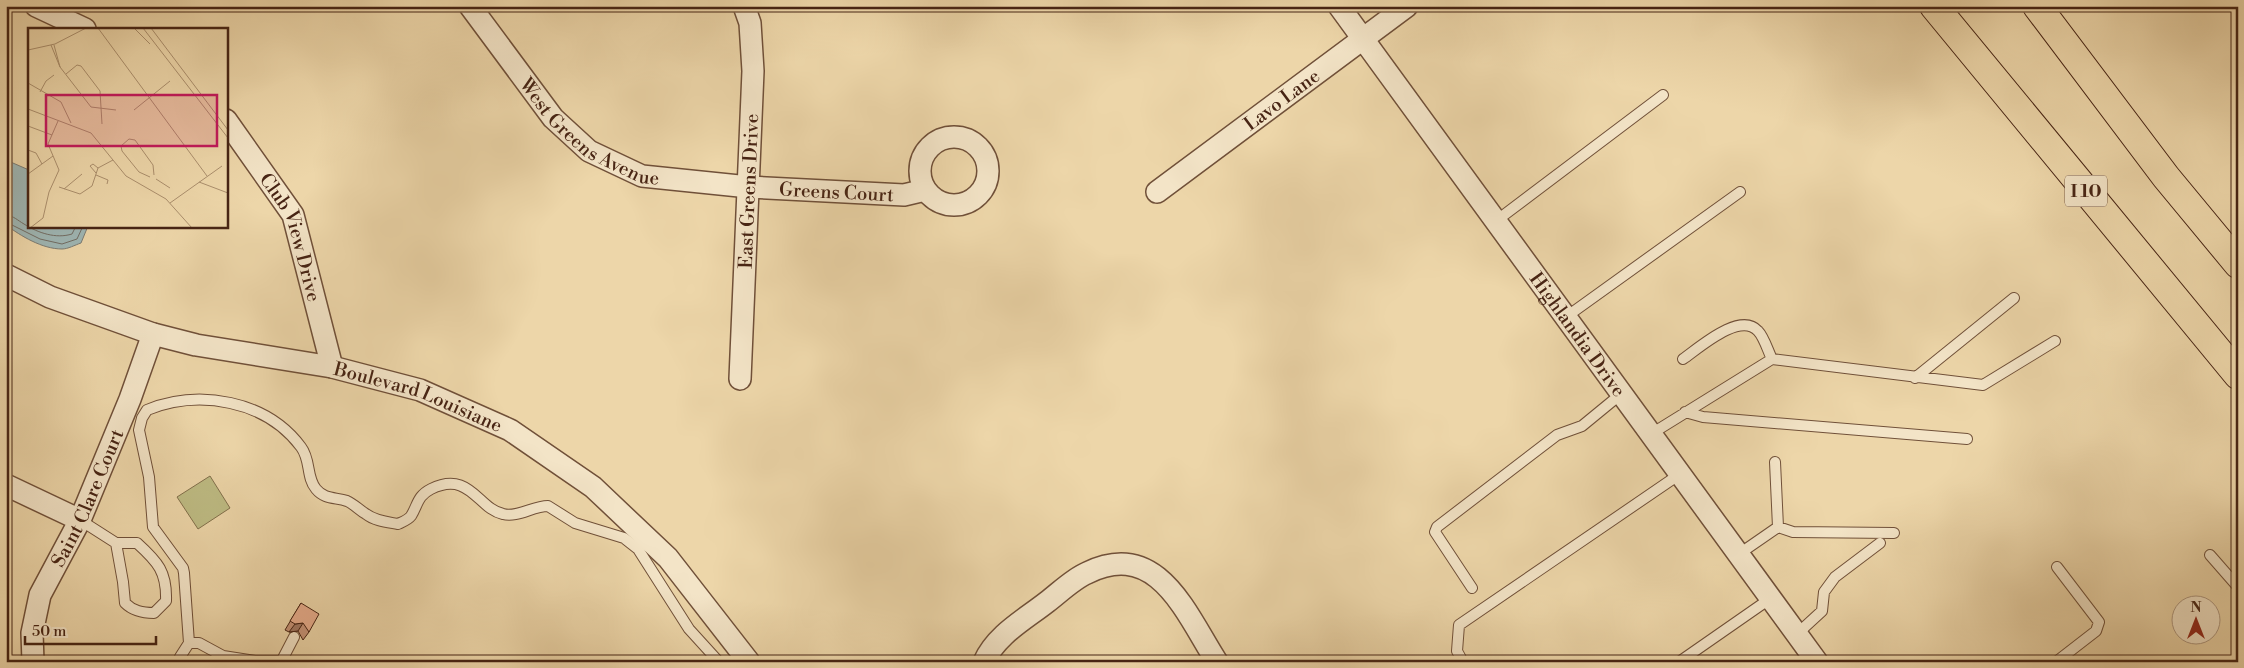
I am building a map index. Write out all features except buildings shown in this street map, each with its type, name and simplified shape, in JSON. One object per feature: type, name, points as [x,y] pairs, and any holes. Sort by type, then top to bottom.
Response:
[{"type":"highway","name":"I 10","points":[[1934,6],[2238,375]]},
{"type":"highway","points":[[2037,6],[2166,177],[2238,264]]},
{"type":"street","points":[[36,6],[82,28]]},
{"type":"street","name":"West Greens Avenue","points":[[470,6],[553,118],[589,151],[642,176],[749,187]]},
{"type":"street","name":"East Greens Drive","points":[[740,379],[753,70],[750,23],[744,6]]},
{"type":"street","name":"Highlandia Drive","points":[[1339,6],[1817,662]]},
{"type":"street","name":"Lavo Lane","points":[[1157,192],[1407,6]]},
{"type":"street","name":"Club View Drive","points":[[228,123],[293,215],[332,367]]},
{"type":"street","name":"Greens Court","points":[[749,187],[904,195],[925,190]]},
{"type":"street","name":"Boulevard Louisiane","points":[[6,275],[50,297],[153,334],[196,345],[332,367],[420,390],[510,430],[593,487],[668,558],[749,662]]},
{"type":"street","name":"Saint Clare Court","points":[[33,662],[32,634],[40,595],[80,520],[130,399],[153,334]]},
{"type":"street","points":[[6,485],[80,520]]},
{"type":"street","points":[[984,662],[998,640],[1086,573],[1111,565],[1130,564],[1154,573],[1170,588],[1217,662]]},
{"type":"lane","points":[[1496,221],[1663,95]]},
{"type":"lane","points":[[1566,317],[1740,192]]},
{"type":"lane","points":[[1915,378],[2014,298]]},
{"type":"lane","points":[[1683,359],[1729,327],[1748,325],[1758,331],[1772,359]]},
{"type":"lane","points":[[1650,434],[1772,359],[1983,385],[2055,341]]},
{"type":"lane","points":[[1472,588],[1435,532],[1437,527],[1556,435],[1582,426],[1622,394]]},
{"type":"lane","points":[[180,662],[180,657],[189,643],[183,568],[153,527],[149,477],[140,430],[142,418],[146,410],[176,400],[222,401],[264,414],[274,420],[302,447],[310,477],[315,488],[323,496],[346,501],[367,516],[380,521],[398,524],[410,517],[416,501],[431,489],[451,483],[473,492],[496,512],[504,515],[548,506],[575,523],[624,538],[638,549],[647,560],[689,629],[719,662]]},
{"type":"lane","points":[[1685,412],[1703,417],[1967,439]]},
{"type":"lane","points":[[1775,462],[1778,526]]},
{"type":"lane","points":[[1463,662],[1457,651],[1459,625],[1680,474]]},
{"type":"lane","points":[[80,520],[116,542],[138,543],[156,560],[166,582],[166,601],[154,613],[145,613],[130,608],[125,603],[116,542]]},
{"type":"lane","points":[[1778,526],[1793,532],[1894,533]]},
{"type":"lane","points":[[1739,554],[1778,526]]},
{"type":"lane","points":[[1797,634],[1822,611],[1824,592],[1834,577],[1880,543]]},
{"type":"lane","points":[[2210,555],[2238,587]]},
{"type":"lane","points":[[2056,662],[2096,631],[2099,622],[2057,567]]},
{"type":"lane","points":[[1679,662],[1771,598]]},
{"type":"lane","points":[[189,643],[199,643],[223,656],[255,661],[281,661],[294,637]]},
{"type":"shaded area","points":[[210,476],[230,508],[198,529],[177,497]]},
{"type":"water","points":[[6,160],[28,170],[28,228],[87,228],[81,243],[64,249],[39,244],[6,225]]}]
